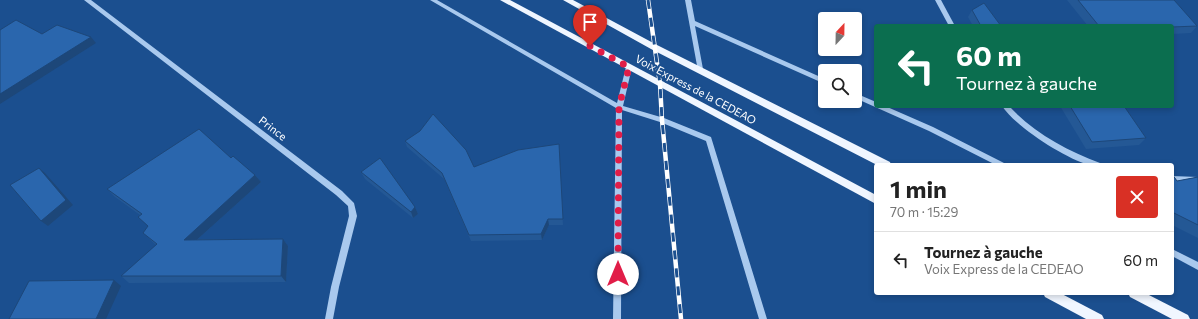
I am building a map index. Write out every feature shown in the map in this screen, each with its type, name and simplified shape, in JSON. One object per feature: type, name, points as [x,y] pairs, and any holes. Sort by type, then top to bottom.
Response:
[{"type":"main road","name":"Voix Express de la CEDEAO","points":[[504,0],[874,199]]},
{"type":"main road","points":[[567,0],[882,163]]},
{"type":"main road","points":[[1052,295],[1098,319]]},
{"type":"main road","points":[[1138,295],[1184,319]]},
{"type":"street","name":"Prince","points":[[88,0],[339,193],[350,205],[353,216],[335,287],[329,319]]},
{"type":"street","points":[[433,0],[619,107],[662,120],[709,139],[763,319]]},
{"type":"street","points":[[688,0],[700,69]]},
{"type":"street","points":[[938,0],[951,24]]},
{"type":"street","points":[[692,22],[818,79]]},
{"type":"street","points":[[617,319],[619,107],[629,67]]},
{"type":"street","points":[[862,98],[874,104]]},
{"type":"street","points":[[884,108],[931,129],[998,163]]},
{"type":"street","points":[[1007,108],[1015,118],[1048,141],[1094,163]]},
{"type":"street","points":[[1174,179],[1198,180]]},
{"type":"street","points":[[1174,253],[1198,266]]},
{"type":"building","points":[[1078,0],[1174,0],[1197,26],[1174,27],[1174,24],[1097,24]]},
{"type":"building","points":[[984,3],[1000,24],[980,24],[972,10]]},
{"type":"building","points":[[16,20],[42,34],[57,25],[91,37],[0,94],[0,30]]},
{"type":"building","points":[[1071,108],[1125,108],[1146,138],[1092,142]]},
{"type":"building","points":[[433,114],[466,150],[474,167],[518,150],[559,144],[563,219],[548,219],[541,234],[469,235],[442,173],[405,141],[420,131]]},
{"type":"building","points":[[199,129],[231,158],[233,156],[255,175],[184,240],[283,239],[281,276],[121,276],[157,244],[143,233],[148,226],[138,217],[142,214],[107,189]]},
{"type":"building","points":[[380,158],[415,207],[411,212],[361,172]]},
{"type":"building","points":[[39,168],[66,200],[41,221],[10,185]]},
{"type":"building","points":[[1174,177],[1177,181],[1198,177],[1198,225],[1174,213]]},
{"type":"building","points":[[114,280],[96,319],[9,319],[29,281]]},
{"type":"railway","points":[[648,0],[660,84],[662,120],[681,319]]},
{"type":"route","points":[[590,46],[629,67],[619,107],[618,274]]}]
